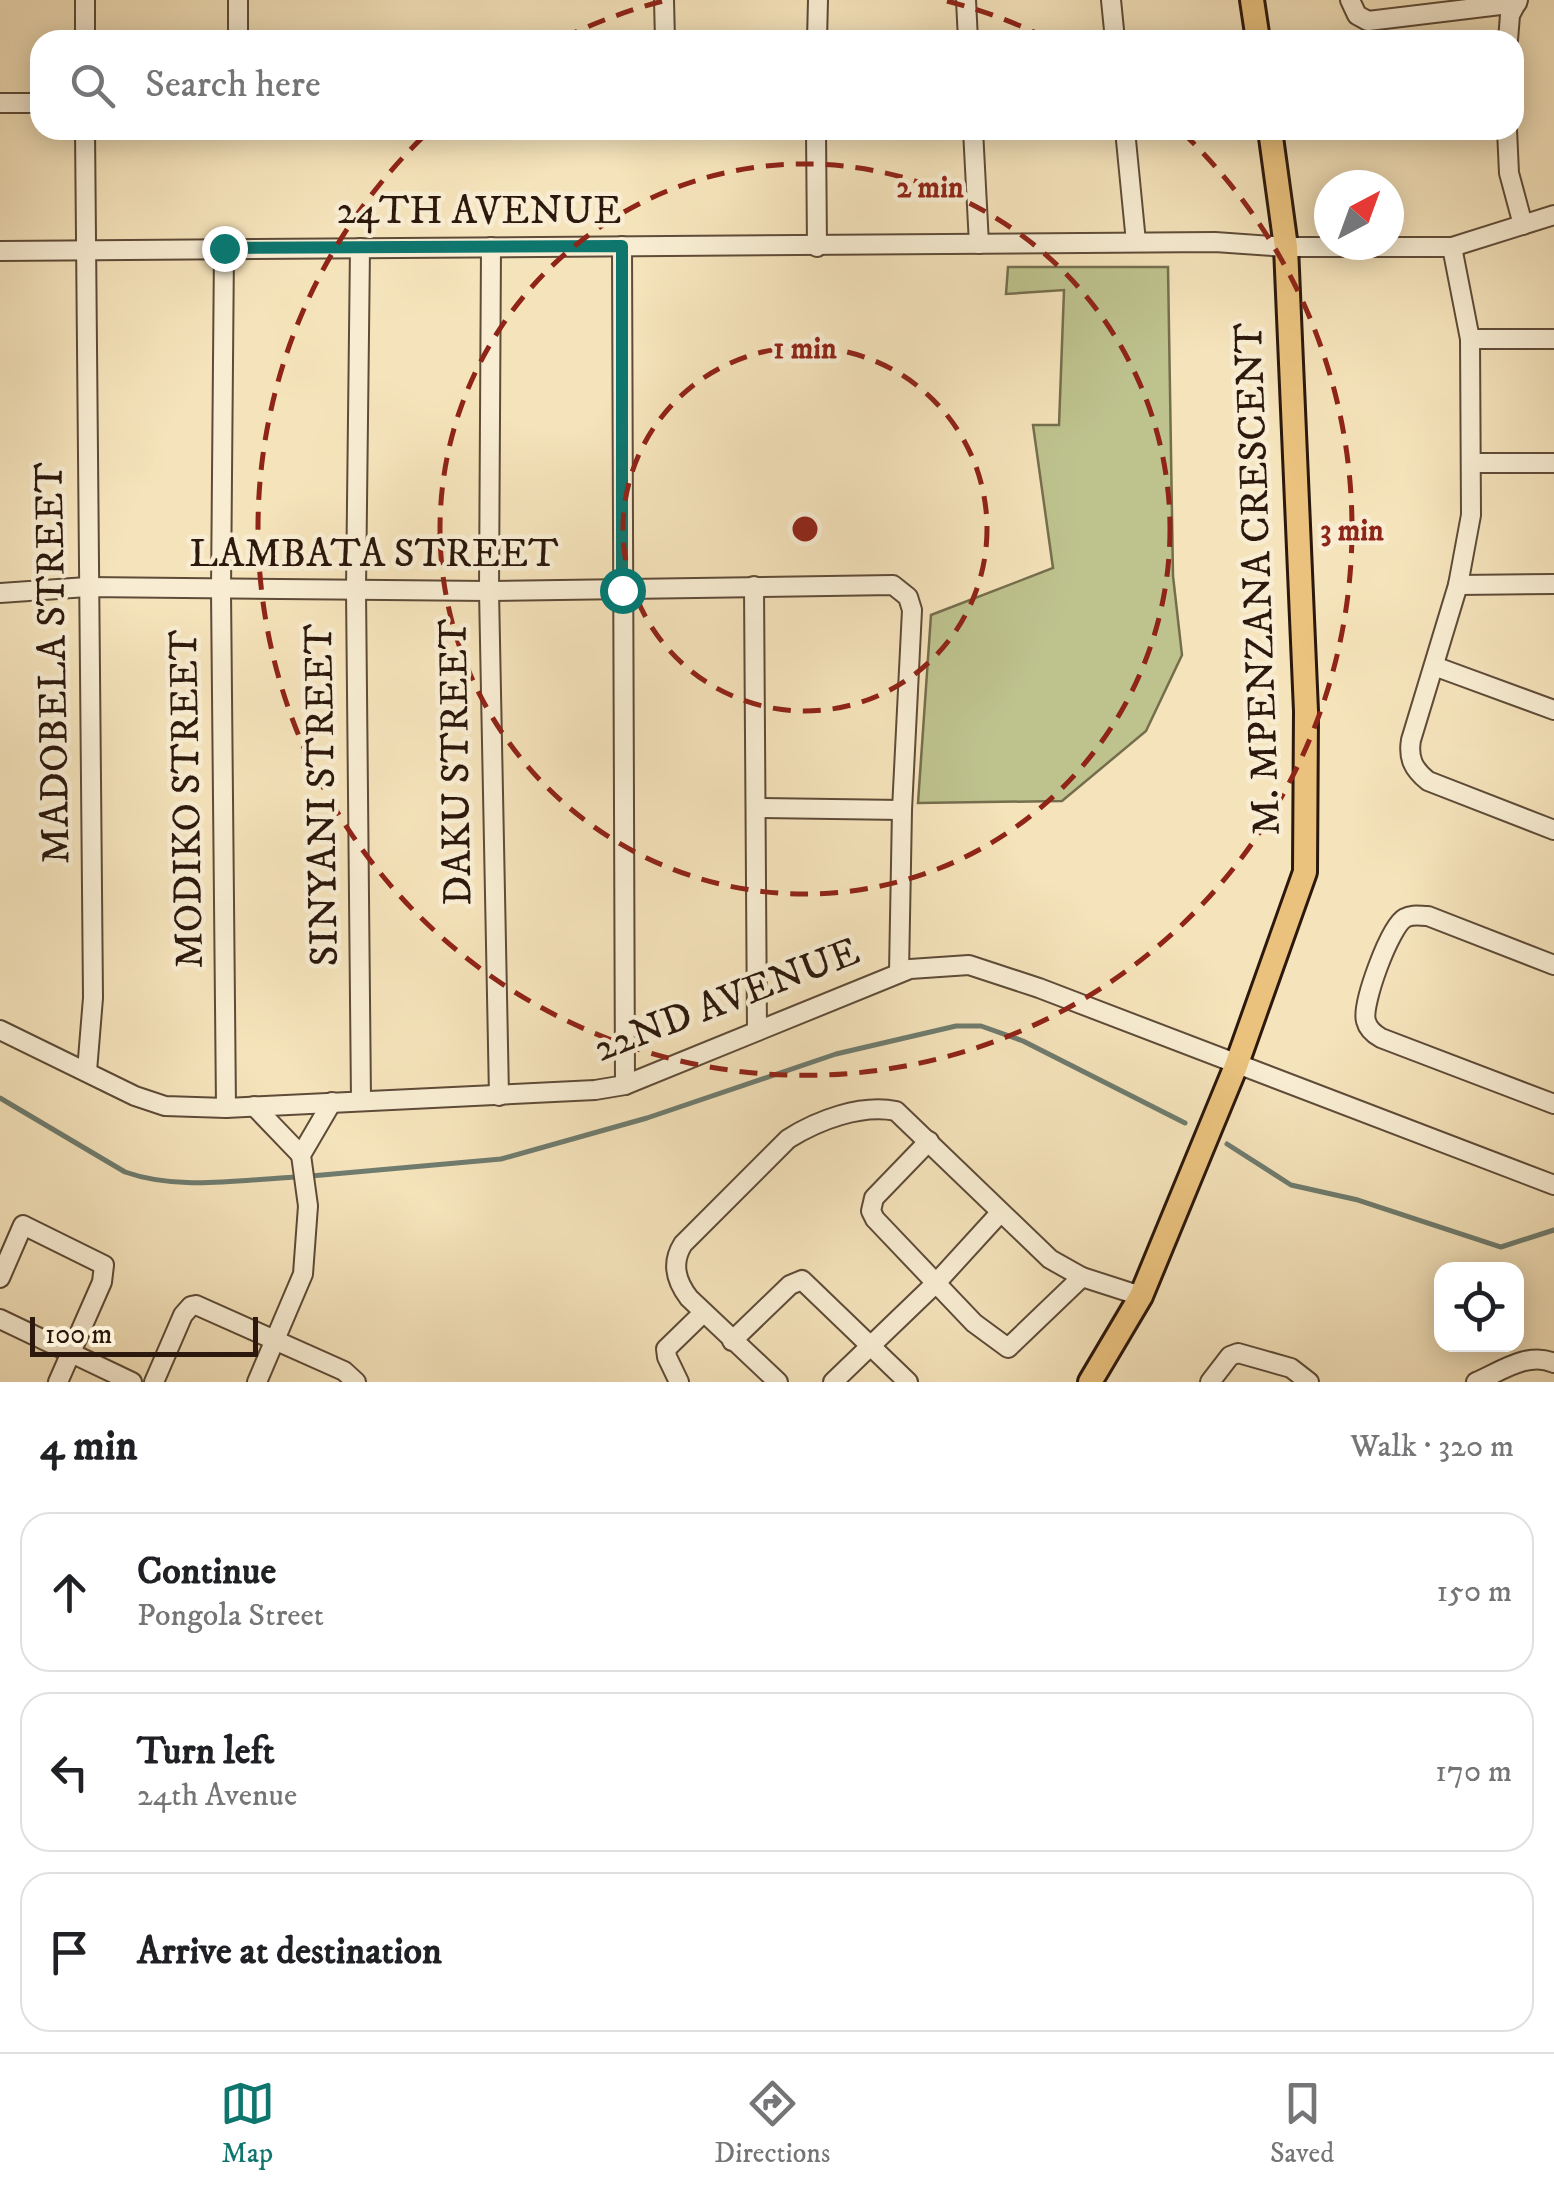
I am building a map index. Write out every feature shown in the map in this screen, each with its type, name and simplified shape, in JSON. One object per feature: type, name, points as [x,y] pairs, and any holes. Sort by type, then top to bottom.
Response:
[{"type":"main road","points":[[1252,0],[1256,30]]},
{"type":"main road","name":"M. MPENZANA CRESCENT","points":[[1090,1382],[1141,1296],[1236,1066],[1305,872],[1306,711],[1286,247],[1271,140]]},
{"type":"street","points":[[85,0],[85,30]]},
{"type":"street","points":[[238,0],[238,30]]},
{"type":"street","points":[[664,0],[665,30]]},
{"type":"street","points":[[817,30],[818,0]]},
{"type":"street","points":[[966,0],[968,30]]},
{"type":"street","points":[[1111,0],[1115,30]]},
{"type":"street","points":[[1350,0],[1354,11],[1368,21],[1517,1]]},
{"type":"street","points":[[1509,30],[1517,1]]},
{"type":"street","points":[[0,103],[30,103]]},
{"type":"street","name":"MADOBELA STREET","points":[[84,140],[93,998],[87,1072]]},
{"type":"street","points":[[816,140],[817,247]]},
{"type":"street","points":[[974,140],[980,244]]},
{"type":"street","points":[[1126,140],[1136,242]]},
{"type":"street","points":[[1507,140],[1509,173],[1522,225]]},
{"type":"street","name":"24TH AVENUE","points":[[0,252],[1136,242],[1452,248],[1554,215]]},
{"type":"street","points":[[622,246],[625,1084]]},
{"type":"street","name":"DAKU STREET","points":[[491,247],[488,591],[499,1096]]},
{"type":"street","name":"MODIKO STREET","points":[[224,248],[221,591],[226,1108]]},
{"type":"street","name":"SINYANI STREET","points":[[360,248],[356,590],[361,1101]]},
{"type":"street","points":[[1452,248],[1470,340],[1470,515],[1458,585],[1411,740],[1411,758],[1418,772],[1440,786],[1554,830]]},
{"type":"street","points":[[1470,340],[1554,339]]},
{"type":"street","points":[[1471,463],[1554,462]]},
{"type":"street","name":"LAMBATA STREET","points":[[0,593],[87,587],[488,591],[888,584],[908,597],[912,610],[899,972]]},
{"type":"street","points":[[1458,585],[1554,584]]},
{"type":"street","points":[[754,586],[757,1030]]},
{"type":"street","points":[[1434,666],[1554,710]]},
{"type":"street","points":[[756,808],[902,810]]},
{"type":"street","points":[[1554,965],[1428,916],[1414,916],[1397,924],[1364,1010],[1368,1025],[1381,1038],[1554,1104]]},
{"type":"street","name":"22ND AVENUE","points":[[0,1030],[135,1096],[165,1106],[226,1108],[595,1090],[625,1084],[899,972],[968,964],[1554,1185]]},
{"type":"street","points":[[301,1155],[332,1102]]},
{"type":"street","points":[[254,1106],[301,1155],[308,1206],[302,1274],[257,1382]]},
{"type":"street","points":[[778,1382],[703,1313],[678,1281],[676,1264],[680,1249],[788,1139],[818,1122],[890,1109],[902,1115],[1050,1259],[1082,1276],[1141,1296]]},
{"type":"street","points":[[929,1140],[874,1198],[870,1211],[974,1323],[1005,1348],[1016,1344],[1082,1276]]},
{"type":"street","points":[[834,1382],[936,1282],[1000,1212]]},
{"type":"street","points":[[2,1266],[23,1224],[104,1266],[106,1274],[58,1382]]},
{"type":"street","points":[[732,1341],[790,1284],[799,1280],[807,1283],[908,1382]]},
{"type":"street","points":[[154,1382],[183,1315],[191,1306],[202,1307],[344,1370],[356,1382]]},
{"type":"street","points":[[679,1382],[666,1349],[703,1313]]},
{"type":"street","points":[[0,1319],[132,1382]]},
{"type":"street","points":[[1210,1382],[1230,1356],[1238,1353],[1291,1368],[1309,1382]]},
{"type":"street","points":[[1476,1382],[1527,1360],[1554,1363]]},
{"type":"green space","points":[[1008,267],[1168,267],[1173,576],[1182,655],[1146,731],[1062,801],[918,803],[931,615],[1053,568],[1033,425],[1059,425],[1064,290],[1006,294]]},
{"type":"waterway","points":[[311,1176],[501,1159],[647,1118],[836,1054],[956,1026],[981,1026],[1023,1041],[1185,1123]]},
{"type":"waterway","points":[[0,1098],[125,1172],[146,1178],[209,1183],[295,1177]]},
{"type":"waterway","points":[[1227,1144],[1291,1185],[1358,1200],[1501,1247],[1554,1230]]},
{"type":"route","points":[[224,248],[622,246],[622,590]]}]
